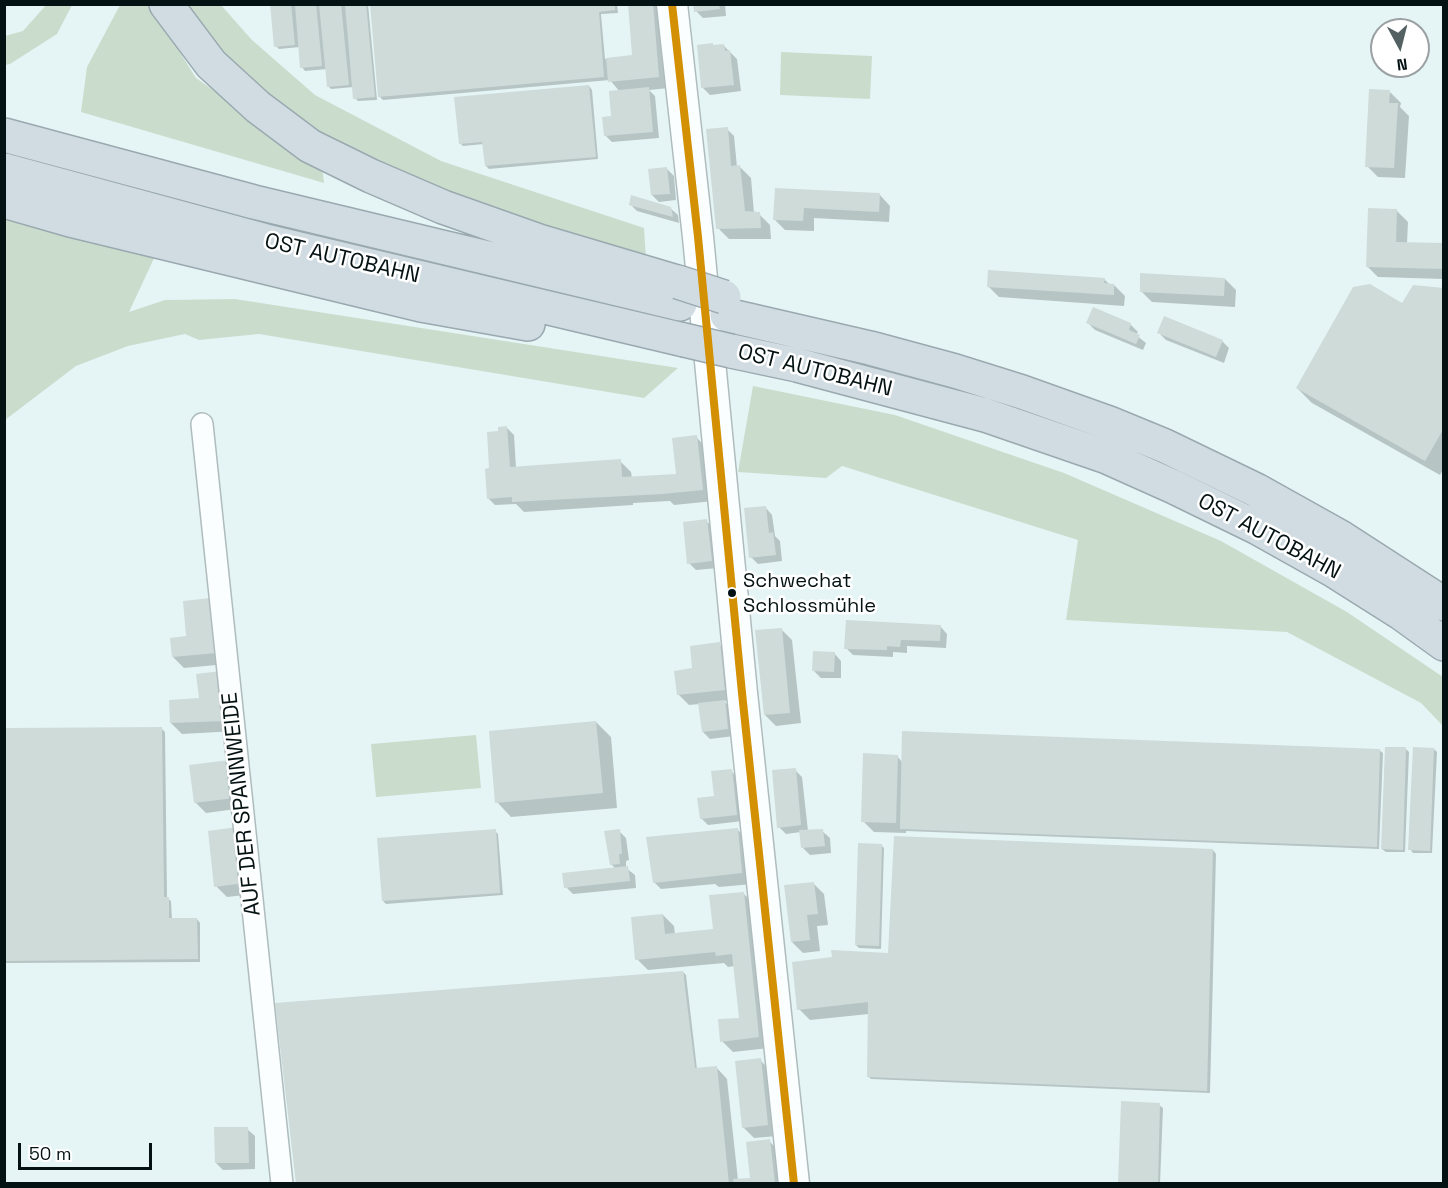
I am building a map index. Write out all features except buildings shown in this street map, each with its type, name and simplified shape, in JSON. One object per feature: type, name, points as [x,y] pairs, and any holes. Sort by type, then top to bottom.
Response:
[{"type":"highway","points":[[166,4],[211,64],[258,107],[310,146],[371,176],[443,207],[679,293]]},
{"type":"highway","name":"OST AUTOBAHN","points":[[4,135],[254,202],[679,293],[802,332],[870,348],[1000,385],[1109,423],[1165,446],[1256,490],[1342,538],[1443,604]]},
{"type":"highway","name":"OST AUTOBAHN","points":[[4,170],[266,242],[808,368],[985,415],[1107,458],[1174,487],[1258,528],[1333,570],[1443,644]]},
{"type":"highway","points":[[4,201],[70,220],[421,305],[620,342],[684,340]]},
{"type":"street","points":[[672,4],[698,237],[742,693],[794,1184]]},
{"type":"street","name":"AUF DER SPANNWEIDE","points":[[202,424],[282,1184]]},
{"type":"green space","points":[[47,4],[72,5],[57,34],[5,65],[5,36],[23,31]]},
{"type":"green space","points":[[120,5],[150,5],[196,78],[322,166],[324,183],[81,112],[87,67]]},
{"type":"green space","points":[[184,5],[221,5],[252,40],[315,95],[441,161],[644,228],[646,260],[481,211],[368,164],[298,121],[249,80],[196,22]]},
{"type":"green space","points":[[781,52],[872,56],[870,99],[780,95]]},
{"type":"green space","points":[[5,212],[157,252],[129,312],[165,300],[235,299],[678,368],[644,398],[259,334],[199,340],[185,334],[128,346],[76,366],[5,420]]},
{"type":"green space","points":[[753,386],[895,415],[1064,473],[1221,541],[1347,612],[1443,677],[1443,726],[1421,703],[1287,632],[1066,620],[1078,540],[842,466],[826,478],[738,472]]},
{"type":"green space","points":[[476,735],[481,788],[376,797],[371,744]]},
{"type":"transit line","points":[[672,4],[698,237],[742,693],[794,1184]]},
{"type":"place","name":"Schwechat Schlossmühle","points":[[732,593]]}]
